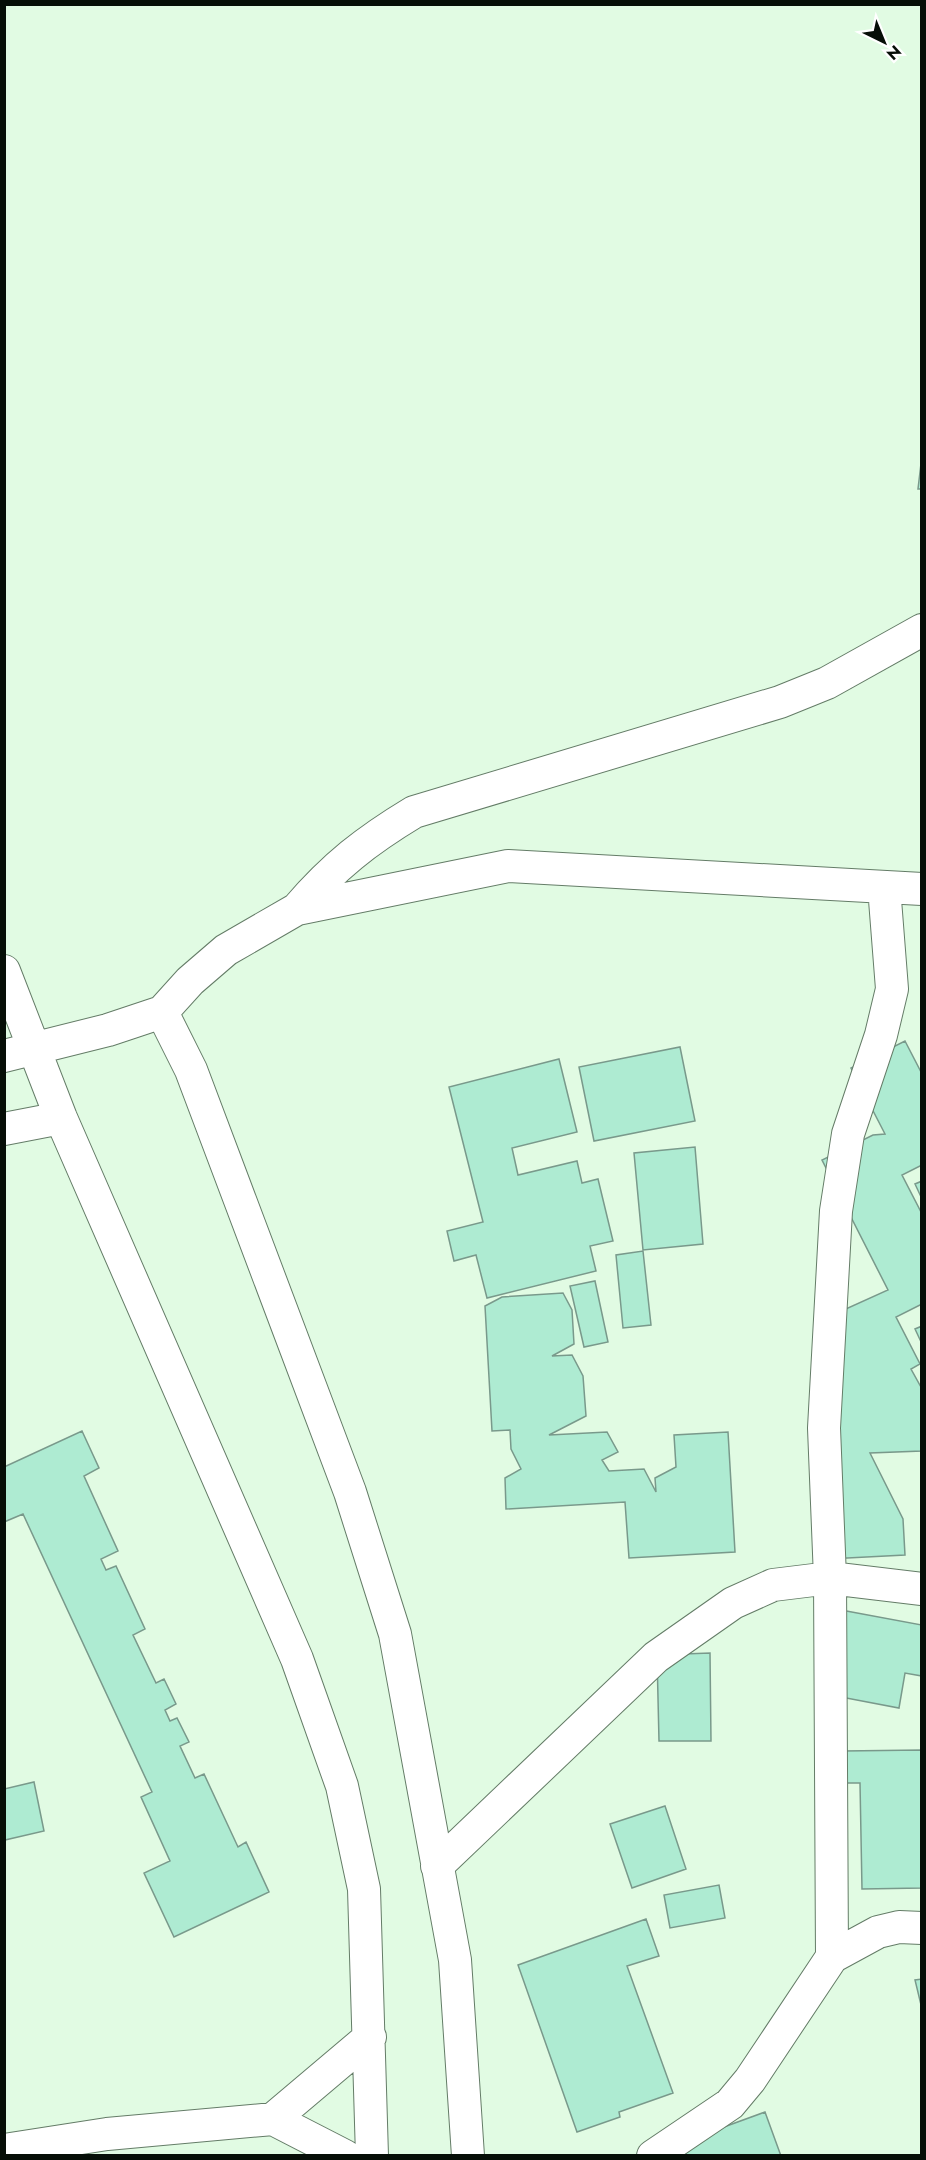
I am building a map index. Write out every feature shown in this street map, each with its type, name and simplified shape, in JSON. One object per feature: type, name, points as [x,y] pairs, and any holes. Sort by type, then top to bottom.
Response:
[{"type":"street","points":[[4,1056],[36,1049],[162,1012],[190,981],[226,950],[297,909],[336,867],[370,839],[414,812],[780,702],[827,682],[921,630]]},
{"type":"street","points":[[297,909],[508,866],[921,889]]},
{"type":"street","points":[[832,1957],[830,1578],[824,1428],[836,1211],[848,1134],[881,1035],[892,989],[884,887]]},
{"type":"street","points":[[4,971],[61,1118],[297,1659],[342,1786],[364,1889],[372,2156]]},
{"type":"street","points":[[162,1012],[206,1106],[350,1492],[395,1634],[455,1960],[468,2156]]},
{"type":"street","points":[[4,1129],[61,1118]]},
{"type":"street","points":[[438,1866],[656,1656],[733,1603],[773,1585],[830,1578],[921,1589]]},
{"type":"street","points":[[653,2156],[730,2104],[750,2080],[832,1957],[878,1932],[899,1927],[921,1928]]},
{"type":"street","points":[[273,2119],[370,2037]]},
{"type":"street","points":[[4,2150],[107,2134],[273,2119],[345,2156]]},
{"type":"building","points":[[922,455],[922,489],[918,489]]},
{"type":"building","points":[[905,1041],[922,1074],[922,1165],[902,1175],[922,1214],[922,1304],[896,1317],[920,1364],[911,1369],[922,1389],[922,1451],[870,1453],[903,1519],[905,1555],[828,1559],[817,1322],[888,1290],[822,1160],[873,1135],[885,1134],[851,1068]]},
{"type":"building","points":[[680,1047],[695,1121],[594,1141],[579,1067]]},
{"type":"building","points":[[559,1059],[577,1132],[512,1148],[518,1175],[577,1161],[582,1183],[598,1179],[613,1241],[590,1246],[596,1271],[487,1298],[476,1255],[454,1261],[447,1231],[483,1222],[449,1087]]},
{"type":"building","points":[[695,1147],[703,1244],[643,1250],[634,1153]]},
{"type":"building","points":[[922,1181],[922,1199],[915,1184]]},
{"type":"building","points":[[643,1251],[651,1325],[623,1328],[616,1255]]},
{"type":"building","points":[[595,1281],[608,1342],[584,1347],[570,1286]]},
{"type":"building","points":[[563,1293],[572,1310],[574,1344],[552,1356],[572,1355],[583,1376],[586,1416],[549,1435],[607,1432],[618,1452],[602,1460],[609,1471],[644,1469],[656,1492],[655,1478],[676,1467],[674,1435],[728,1432],[735,1552],[629,1558],[625,1502],[506,1509],[505,1478],[521,1469],[511,1449],[510,1430],[492,1431],[485,1306],[502,1297]]},
{"type":"building","points":[[922,1326],[922,1344],[915,1329]]},
{"type":"building","points":[[82,1431],[99,1468],[84,1476],[118,1551],[101,1559],[106,1570],[116,1566],[145,1629],[133,1635],[156,1683],[164,1679],[176,1704],[165,1710],[170,1721],[177,1718],[189,1742],[180,1746],[195,1778],[204,1774],[238,1847],[246,1842],[269,1892],[174,1937],[144,1873],[170,1861],[141,1797],[152,1792],[23,1514],[4,1522],[4,1467]]},
{"type":"building","points":[[841,1610],[922,1625],[922,1676],[905,1673],[899,1708],[825,1694]]},
{"type":"building","points":[[710,1653],[711,1741],[659,1741],[657,1655]]},
{"type":"building","points":[[922,1750],[922,1888],[862,1889],[860,1783],[844,1783],[843,1751]]},
{"type":"building","points":[[34,1782],[44,1831],[5,1840],[4,1789]]},
{"type":"building","points":[[665,1806],[686,1869],[632,1888],[610,1824]]},
{"type":"building","points":[[719,1885],[725,1918],[670,1928],[664,1895]]},
{"type":"building","points":[[646,1919],[659,1956],[627,1966],[673,2093],[619,2112],[620,2117],[577,2132],[518,1965]]},
{"type":"building","points":[[922,1979],[922,2009],[915,1980]]},
{"type":"building","points":[[765,2112],[781,2156],[647,2156],[647,2155]]}]
